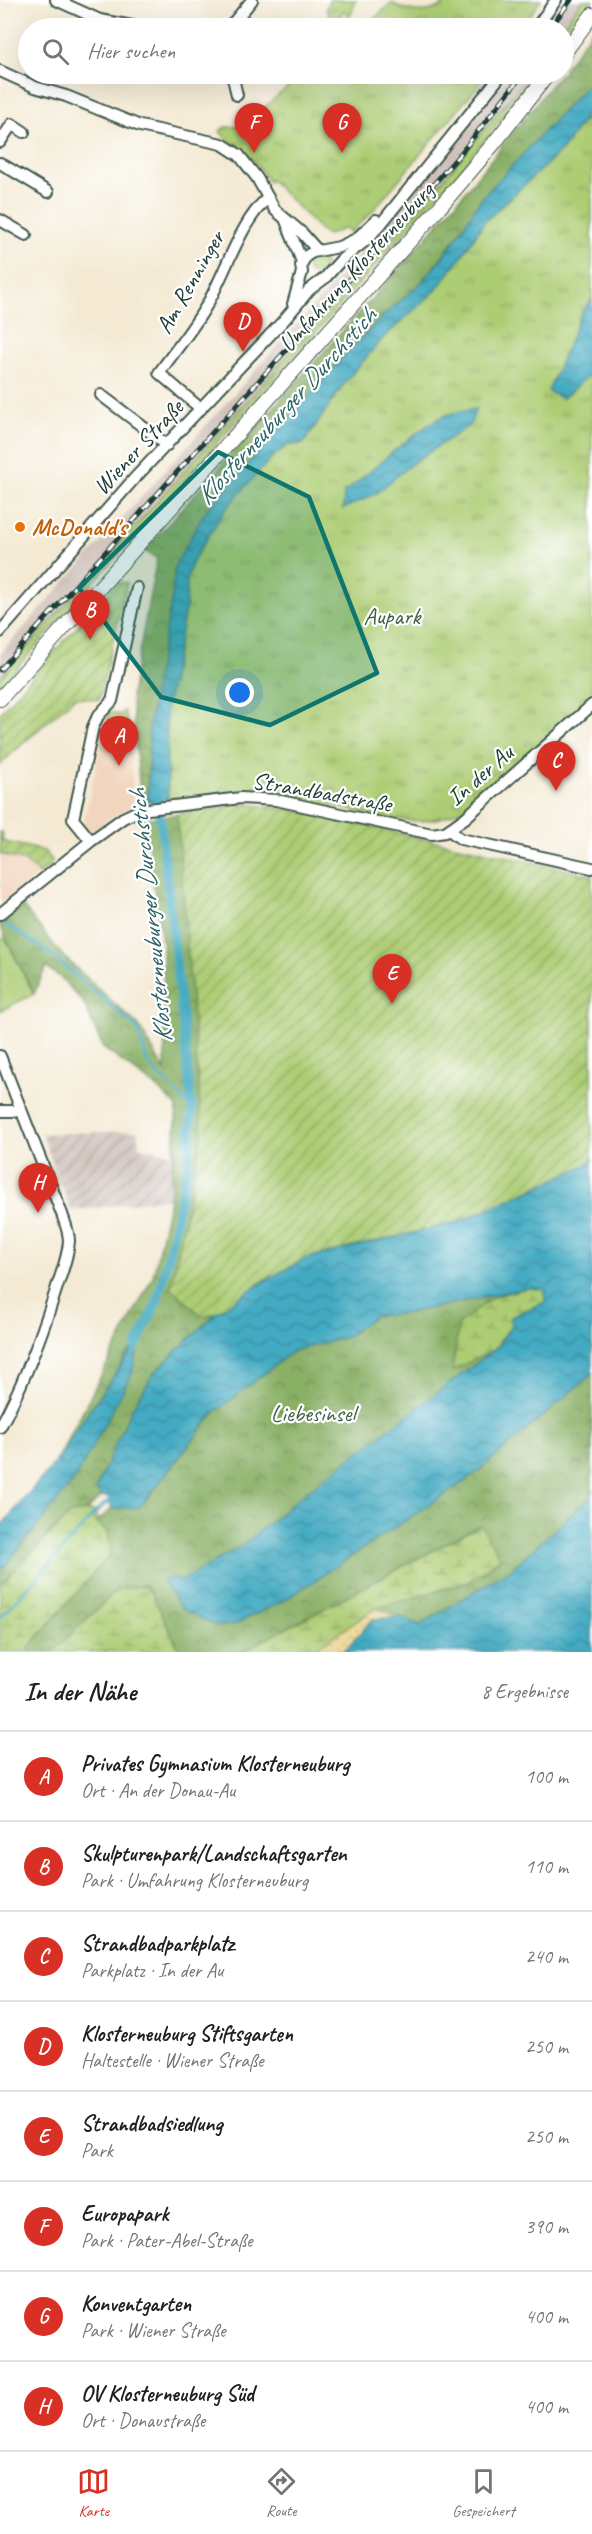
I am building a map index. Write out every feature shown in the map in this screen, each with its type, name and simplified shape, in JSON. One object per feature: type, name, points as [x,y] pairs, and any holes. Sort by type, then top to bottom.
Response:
[{"type":"main road","points":[[574,39],[592,15]]},
{"type":"main road","name":"Umfahrung Klosterneuburg","points":[[0,699],[439,208],[540,84]]},
{"type":"street","points":[[56,0],[96,18]]},
{"type":"street","points":[[237,18],[252,0]]},
{"type":"street","points":[[543,18],[556,0]]},
{"type":"street","points":[[0,71],[18,79]]},
{"type":"street","points":[[28,84],[66,96],[140,126],[222,144],[239,154],[286,221],[330,260],[330,273]]},
{"type":"street","points":[[234,84],[237,95]]},
{"type":"street","name":"Wiener Straße","points":[[0,632],[167,445],[319,281],[326,279],[341,260],[365,241],[494,84]]},
{"type":"street","points":[[0,142],[12,124],[24,132]]},
{"type":"street","points":[[0,163],[48,192]]},
{"type":"street","name":"Am Renninger","points":[[201,409],[159,373],[200,317],[240,238],[261,203],[268,198]]},
{"type":"street","name":"Wiener Straße","points":[[285,319],[296,297],[302,267],[308,254],[339,247],[356,238],[389,212]]},
{"type":"street","points":[[0,220],[26,235]]},
{"type":"street","points":[[286,221],[308,279],[319,281]]},
{"type":"street","points":[[101,394],[167,445]]},
{"type":"street","points":[[90,841],[73,819],[93,727],[98,716],[112,700],[137,588]]},
{"type":"street","name":"In der Au","points":[[449,830],[592,705]]},
{"type":"street","name":"Strandbadstraße","points":[[1,913],[90,841],[123,818],[140,810],[241,798],[276,800],[432,834],[449,830],[460,839],[592,868]]},
{"type":"street","points":[[0,1056],[17,1111],[38,1151],[67,1230],[68,1252],[40,1338],[23,1381],[0,1427]]},
{"type":"street","points":[[0,1112],[17,1111]]},
{"type":"highlighted area","points":[[218,452],[309,497],[377,673],[270,725],[161,697],[79,588]]},
{"type":"shaded area","points":[[564,0],[582,0],[569,18],[551,18]]},
{"type":"shaded area","points":[[502,84],[522,84],[423,204],[0,678],[0,654],[434,169]]},
{"type":"shaded area","points":[[104,730],[130,731],[133,806],[109,819],[90,835],[83,826]]},
{"type":"shaded area","points":[[0,854],[25,861],[39,874],[1,904]]},
{"type":"shaded area","points":[[138,1131],[139,1147],[175,1154],[170,1198],[71,1211],[42,1134]]},
{"type":"green space","points":[[329,0],[356,0],[351,15],[343,11],[340,18],[330,18],[326,10]]},
{"type":"green space","points":[[448,0],[541,0],[528,18],[375,18],[392,3],[413,11],[429,11],[443,5]]},
{"type":"green space","points":[[582,0],[592,0],[574,25],[574,18],[569,18]]},
{"type":"green space","points":[[592,30],[592,123],[583,121],[589,84],[457,237],[423,281],[379,320],[344,356],[205,512],[175,566],[172,598],[149,731],[148,802],[141,802],[131,695],[157,558],[144,551],[405,262],[552,84],[574,84],[574,55]]},
{"type":"green space","points":[[291,84],[480,84],[370,214],[350,233],[346,228],[328,235],[322,232],[271,180],[268,181],[260,168],[240,147],[224,137],[220,131],[225,127],[244,126],[259,117],[267,105]]},
{"type":"green space","points":[[522,84],[528,84],[469,160],[0,687],[0,678],[423,204]]},
{"type":"green space","name":"Aupark","points":[[583,121],[592,123],[592,700],[466,808],[440,818],[420,821],[378,817],[269,792],[231,792],[168,799],[166,709],[186,605],[187,577],[195,557],[225,510],[271,458],[288,445],[303,444],[345,382],[383,338],[436,290],[484,222],[560,152]]},
{"type":"green space","points":[[312,257],[320,257],[325,262],[323,273],[312,275],[307,270],[307,262]]},
{"type":"green space","points":[[117,582],[127,583],[99,700],[75,697],[0,764],[0,713]]},
{"type":"green space","points":[[108,711],[120,715],[124,711],[129,729],[108,727]]},
{"type":"green space","points":[[246,804],[293,810],[592,875],[592,1160],[584,1166],[458,1222],[307,1258],[262,1282],[216,1313],[202,1316],[171,1288],[202,1133],[177,814]]},
{"type":"green space","points":[[177,814],[202,1133],[171,1288],[202,1316],[216,1313],[154,1373],[96,1488],[101,1497],[86,1511],[69,1515],[0,1585],[0,1572],[75,1479],[94,1441],[130,1351],[57,1460],[153,1276],[170,1198],[177,1107],[159,1089],[103,1048],[83,1002],[61,978],[46,967],[34,994],[0,922],[21,904],[61,954],[139,1026],[165,1071],[163,951],[146,830],[139,820]]},
{"type":"green space","points":[[0,832],[3,833],[2,841],[44,851],[52,860],[50,866],[39,874],[25,861],[0,854]]},
{"type":"green space","points":[[5,938],[34,994],[0,1011],[0,940]]},
{"type":"green space","name":"Liebesinsel","points":[[527,1288],[495,1349],[243,1545],[182,1581],[162,1582],[285,1599],[470,1478],[592,1374],[592,1496],[510,1570],[420,1625],[376,1608],[468,1582],[500,1559],[480,1525],[242,1652],[180,1652],[152,1594],[118,1589],[53,1652],[32,1652],[28,1648],[111,1553],[108,1533],[96,1522],[112,1509],[140,1507],[214,1413],[293,1351],[346,1337],[374,1316],[408,1313]]},
{"type":"green space","points":[[527,1288],[545,1289],[545,1302],[520,1312],[495,1349],[452,1371],[459,1324],[493,1297]]},
{"type":"green space","points":[[86,1511],[96,1512],[96,1522],[108,1533],[111,1553],[28,1648],[32,1652],[0,1652],[0,1585],[69,1515]]},
{"type":"green space","points":[[481,1525],[500,1558],[468,1582],[376,1608],[311,1652],[242,1652]]},
{"type":"green space","points":[[144,1586],[152,1594],[180,1652],[53,1652],[118,1589]]},
{"type":"sand","points":[[376,1608],[401,1617],[373,1619],[343,1652],[311,1652]]},
{"type":"water","points":[[589,83],[583,121],[560,152],[484,222],[436,290],[383,338],[345,382],[303,444],[288,445],[271,458],[225,510],[195,557],[187,577],[186,605],[166,709],[168,799],[148,802],[149,731],[154,689],[172,598],[175,566],[205,512],[344,356],[379,320],[423,281],[449,249],[481,199]]},
{"type":"water","points":[[592,299],[592,373],[562,399],[548,391],[581,314]]},
{"type":"water","points":[[476,409],[470,425],[414,462],[375,494],[343,509],[344,492],[406,441],[444,416]]},
{"type":"water","points":[[592,1160],[592,1374],[470,1478],[285,1600],[233,1625],[218,1626],[182,1609],[162,1581],[170,1577],[182,1581],[243,1545],[311,1488],[495,1349],[511,1327],[511,1317],[545,1302],[545,1289],[527,1288],[408,1313],[375,1316],[346,1337],[293,1351],[214,1413],[140,1507],[112,1509],[108,1497],[101,1497],[96,1488],[131,1410],[154,1373],[216,1313],[262,1282],[307,1258],[458,1222],[584,1166]]},
{"type":"water","points":[[141,1337],[132,1374],[75,1479],[0,1572],[0,1527],[57,1460]]},
{"type":"water","points":[[592,1496],[592,1652],[343,1652],[373,1619],[401,1617],[420,1625],[510,1570]]},
{"type":"waterway","name":"Klosterneuburger Durchstich","points":[[580,111],[592,93]]},
{"type":"waterway","name":"Klosterneuburger Durchstich","points":[[136,1347],[157,1302],[167,1262],[188,1163],[192,1109],[157,789]]},
{"type":"waterway","points":[[0,920],[52,955],[137,1028],[148,1064],[192,1109]]},
{"type":"waterway","points":[[0,1618],[96,1512],[110,1500]]},
{"type":"railway","points":[[558,18],[571,0]]},
{"type":"railway","points":[[0,670],[399,224],[461,153],[515,84]]},
{"type":"place","name":"Europapark","points":[[254,153]]},
{"type":"place","name":"Konventgarten","points":[[342,153]]},
{"type":"place","name":"Klosterneuburg Stiftsgarten","points":[[243,352]]},
{"type":"place","name":"McDonald's","points":[[20,527]]},
{"type":"place","name":"Skulpturenpark/Landschaftsgarten","points":[[90,640]]},
{"type":"place","name":"Privates Gymnasium Klosterneuburg","points":[[119,766]]},
{"type":"place","name":"Strandbadparkplatz","points":[[556,791]]},
{"type":"place","name":"Strandbadsiedlung","points":[[392,1004]]},
{"type":"place","name":"OV Klosterneuburg Süd","points":[[38,1213]]}]
